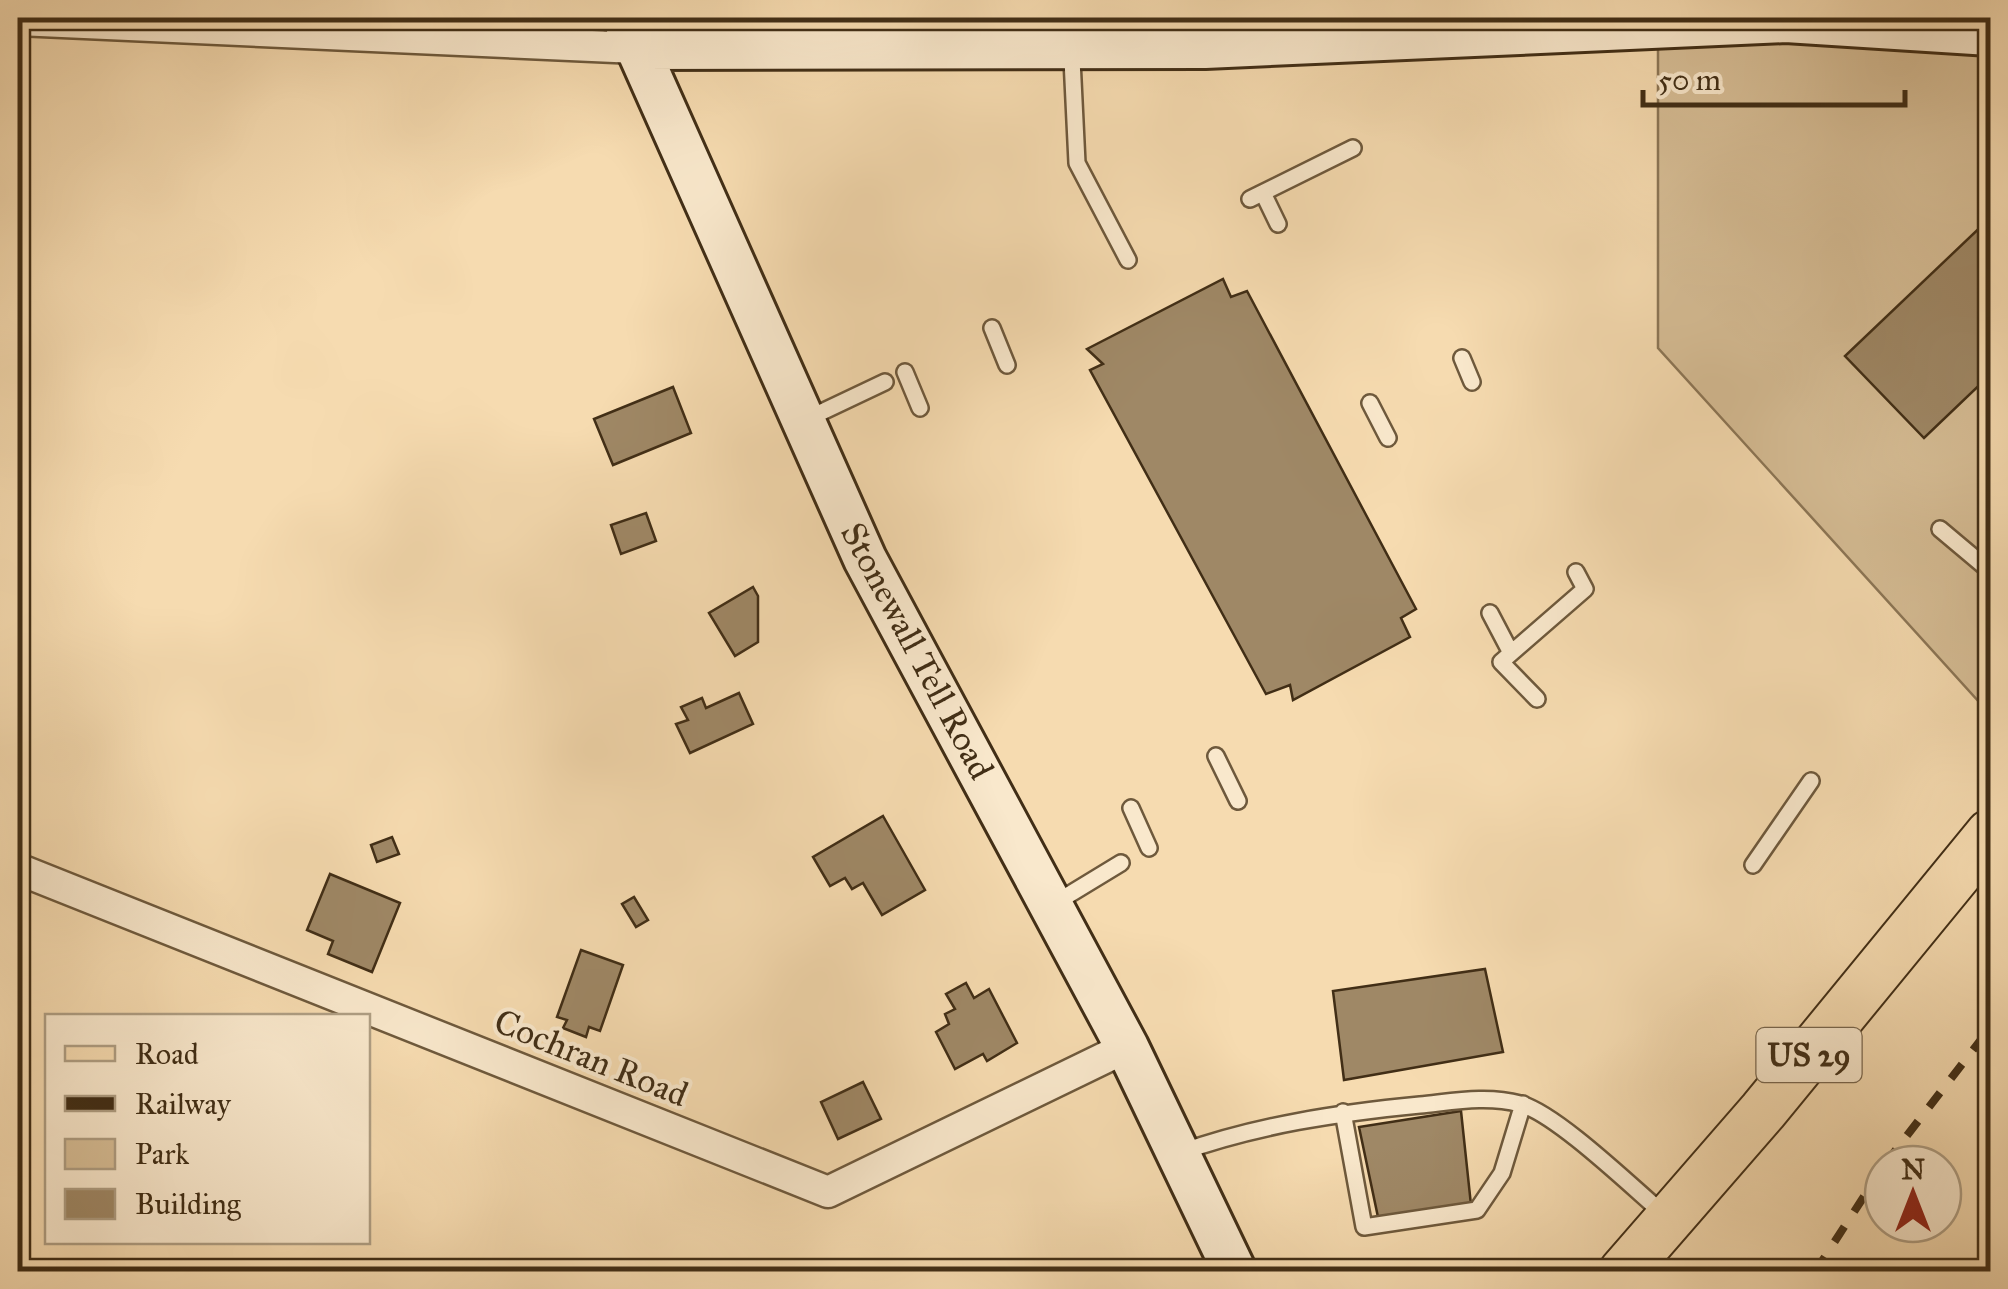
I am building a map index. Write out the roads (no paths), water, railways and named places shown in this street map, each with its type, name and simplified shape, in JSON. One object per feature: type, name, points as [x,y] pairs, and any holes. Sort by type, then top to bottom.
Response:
[{"type":"main road","name":"US 29","points":[[1622,1272],[1990,834]]},
{"type":"street","points":[[18,20],[631,33],[1071,32],[1205,47],[1785,19],[1990,34]]},
{"type":"street","name":"Stonewall Tell Road","points":[[631,33],[865,559],[1127,1047],[1235,1272]]},
{"type":"street","name":"Cochran Road","points":[[18,870],[828,1192],[1127,1047]]},
{"type":"lane","points":[[1071,32],[1077,164],[1128,260]]},
{"type":"lane","points":[[1278,224],[1257,196],[1353,148]]},
{"type":"lane","points":[[992,328],[1007,364]]},
{"type":"lane","points":[[1462,358],[1472,382]]},
{"type":"lane","points":[[905,372],[920,408]]},
{"type":"lane","points":[[804,421],[885,382]]},
{"type":"lane","points":[[1370,403],[1388,438]]},
{"type":"lane","points":[[1940,529],[1990,571]]},
{"type":"lane","points":[[1537,698],[1501,662],[1585,589],[1576,572]]},
{"type":"lane","points":[[1490,613],[1511,653]]},
{"type":"lane","points":[[1216,756],[1238,801]]},
{"type":"lane","points":[[1753,865],[1811,781]]},
{"type":"lane","points":[[1130,808],[1149,848]]},
{"type":"lane","points":[[1051,905],[1121,863]]},
{"type":"lane","points":[[1178,1154],[1224,1137],[1343,1112],[1476,1099],[1522,1104],[1566,1133],[1669,1218]]},
{"type":"lane","points":[[1343,1112],[1364,1227],[1476,1210],[1502,1173],[1522,1104]]},
{"type":"railway","points":[[1900,1144],[1990,1028]]},
{"type":"railway","points":[[1815,1272],[1863,1198]]}]
